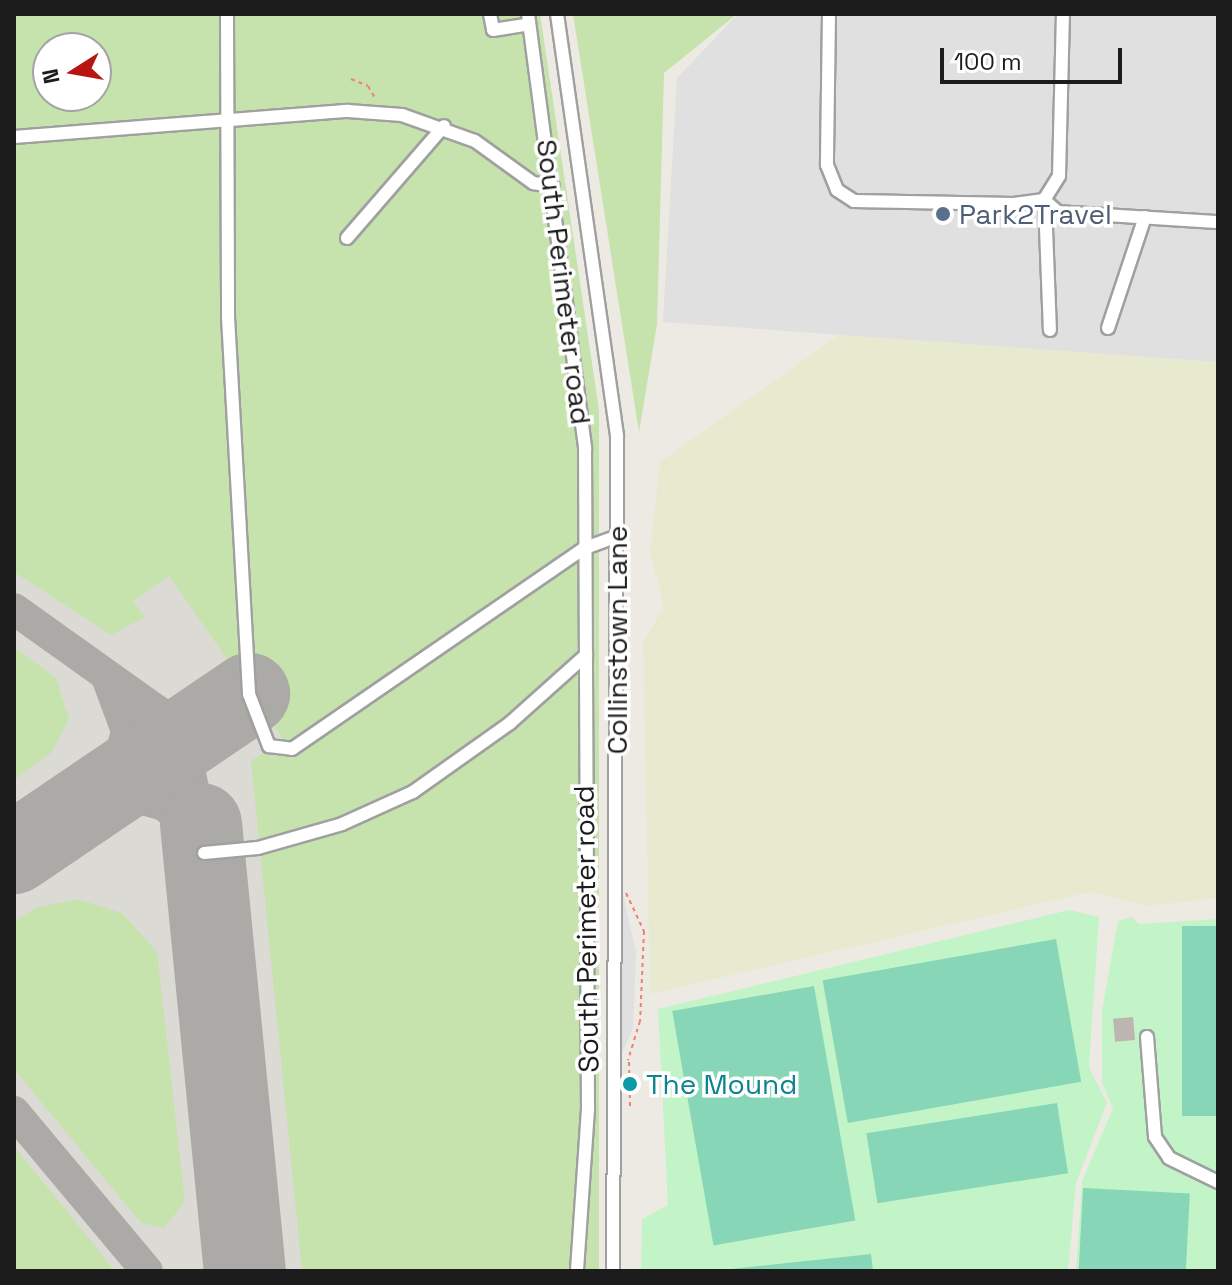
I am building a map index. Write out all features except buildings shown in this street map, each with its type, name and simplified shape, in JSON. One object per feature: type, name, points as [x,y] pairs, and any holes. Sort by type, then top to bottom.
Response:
[{"type":"street","points":[[227,14],[228,317],[249,694],[269,746],[292,749],[585,548],[618,536]]},
{"type":"street","points":[[490,14],[493,30],[529,19]]},
{"type":"street","name":"Collinstown Lane","points":[[557,14],[608,359],[618,536],[613,1271]]},
{"type":"street","points":[[829,14],[827,165],[842,194],[884,202],[1044,200],[1058,212],[1218,222]]},
{"type":"street","points":[[1050,330],[1044,200],[1060,169],[1063,14]]},
{"type":"street","name":"South Perimeter road","points":[[529,19],[581,388],[585,548],[588,1109],[577,1271]]},
{"type":"street","points":[[14,137],[228,119],[378,114],[444,126],[508,160],[533,183],[553,186]]},
{"type":"street","points":[[347,238],[444,126]]},
{"type":"street","points":[[1108,328],[1145,217]]},
{"type":"street","points":[[204,853],[258,848],[342,824],[413,792],[510,723],[586,655]]},
{"type":"street","points":[[1147,1037],[1155,1137],[1169,1158],[1218,1182]]},
{"type":"path","points":[[351,79],[368,86],[378,114]]},
{"type":"path","points":[[621,897],[632,893],[644,931],[640,1021],[628,1060],[630,1106]]},
{"type":"path","points":[[614,1059],[628,1060]]},
{"type":"shaded area","points":[[14,14],[540,14],[599,411],[599,1271],[14,1271]]},
{"type":"shaded area","name":"Park2Travel","points":[[738,14],[1218,14],[1218,362],[663,322],[677,78]]},
{"type":"shaded area","points":[[620,882],[636,952],[633,1028],[619,1060]]},
{"type":"green space","points":[[14,14],[540,14],[599,411],[599,1271],[302,1271],[251,761],[283,739],[169,576],[133,601],[145,617],[111,635],[14,572]]},
{"type":"green space","points":[[573,14],[737,14],[664,73],[657,324],[639,432]]},
{"type":"green space","points":[[840,334],[1218,362],[1218,898],[1147,906],[1090,892],[650,994],[643,642],[664,607],[650,552],[660,462]]},
{"type":"green space","points":[[14,647],[56,678],[69,719],[52,752],[14,780]]},
{"type":"green space","points":[[77,899],[122,913],[157,952],[185,1202],[164,1228],[141,1223],[14,1069],[14,922],[35,908]]},
{"type":"green space","points":[[1069,910],[1099,917],[1089,1067],[1107,1103],[1076,1183],[1068,1271],[641,1271],[642,1219],[668,1205],[658,1009]]},
{"type":"green space","points":[[1132,917],[1139,924],[1218,919],[1218,1271],[1076,1271],[1082,1181],[1113,1108],[1102,1083],[1102,1011],[1118,921]]},
{"type":"green space","points":[[1182,926],[1218,926],[1218,1116],[1182,1116]]},
{"type":"green space","points":[[1056,939],[1081,1082],[848,1123],[823,980]]},
{"type":"green space","points":[[814,986],[855,1220],[714,1245],[672,1011]]},
{"type":"green space","points":[[1057,1103],[1068,1173],[877,1203],[866,1133]]},
{"type":"green space","points":[[14,1146],[96,1247],[114,1271],[14,1271]]},
{"type":"green space","points":[[1083,1188],[1190,1194],[1186,1271],[1079,1271]]},
{"type":"green space","points":[[871,1254],[873,1271],[722,1270]]},
{"type":"taxiway","points":[[14,609],[157,711],[186,756],[201,824]]},
{"type":"taxiway","points":[[14,853],[96,794],[119,763],[127,731],[107,677]]},
{"type":"taxiway","points":[[87,804],[129,795],[164,805],[187,824],[204,857]]},
{"type":"taxiway","points":[[14,1112],[147,1271]]},
{"type":"runway","points":[[14,853],[249,694]]},
{"type":"runway","points":[[201,824],[245,1271]]},
{"type":"place","name":"Park2Travel","points":[[943,214]]},
{"type":"place","name":"The Mound","points":[[630,1084]]}]
